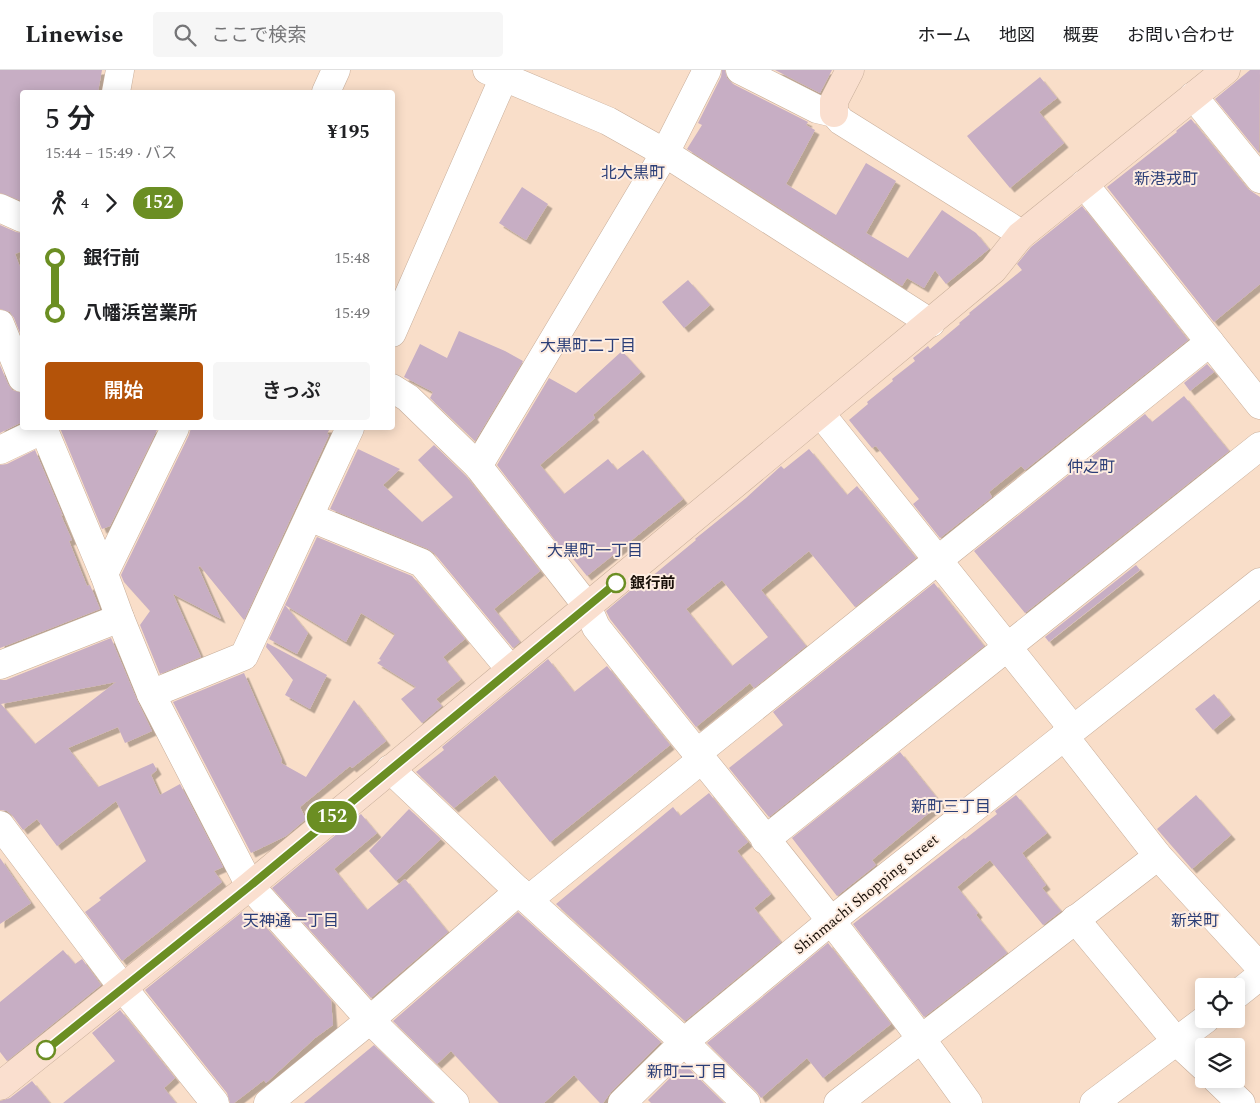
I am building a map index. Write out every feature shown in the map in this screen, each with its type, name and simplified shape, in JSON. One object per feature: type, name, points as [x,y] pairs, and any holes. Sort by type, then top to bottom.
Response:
[{"type":"street","points":[[116,90],[120,70]]},
{"type":"street","points":[[327,90],[336,70]]},
{"type":"street","points":[[478,466],[665,154],[707,70]]},
{"type":"street","points":[[740,70],[817,109],[834,113],[841,121],[1012,228],[1020,236]]},
{"type":"street","points":[[834,113],[834,101],[850,70]]},
{"type":"street","points":[[0,1086],[250,886],[510,669],[821,414],[993,270],[1020,236],[1226,70]]},
{"type":"street","points":[[395,326],[499,73],[608,121],[665,154],[930,323]]},
{"type":"street","points":[[1193,96],[1260,179]]},
{"type":"street","points":[[1084,184],[1260,405]]},
{"type":"street","points":[[0,208],[20,217]]},
{"type":"street","points":[[0,324],[20,373]]},
{"type":"street","points":[[268,1103],[523,895],[698,757],[937,560],[1210,342]]},
{"type":"street","points":[[395,390],[408,398],[478,466],[587,606],[596,627],[698,757],[832,920],[922,1038],[968,1103]]},
{"type":"street","points":[[821,414],[1008,647],[1158,856],[1260,966]]},
{"type":"street","points":[[0,450],[39,430]]},
{"type":"street","points":[[44,430],[104,574],[151,694],[250,886],[370,1020],[456,1103]]},
{"type":"street","points":[[104,574],[174,430]]},
{"type":"street","points":[[151,694],[244,656],[349,430]]},
{"type":"street","points":[[765,840],[1260,446]]},
{"type":"street","points":[[309,517],[422,563],[510,669]]},
{"type":"street","name":"Shinmachi Shopping Street","points":[[622,1103],[684,1042],[832,920],[1260,582]]},
{"type":"street","points":[[0,665],[120,618]]},
{"type":"street","points":[[390,769],[523,895],[684,1042],[746,1103]]},
{"type":"street","points":[[0,825],[123,988],[215,1103]]},
{"type":"street","points":[[838,1103],[1158,856]]},
{"type":"street","points":[[1075,919],[1177,1042],[1195,1059]]},
{"type":"street","points":[[1245,988],[1260,976]]},
{"type":"street","points":[[1094,1103],[1195,1028]]},
{"type":"street","points":[[1225,1088],[1241,1103]]},
{"type":"building","points":[[0,70],[102,70],[98,90],[20,90],[20,200],[0,193]]},
{"type":"building","points":[[722,70],[725,70],[727,78],[733,84],[808,122],[806,125],[815,130],[786,184],[836,215],[866,163],[896,181],[866,233],[908,258],[942,210],[976,233],[989,249],[946,284],[935,270],[924,288],[907,278],[902,286],[687,149],[702,125],[698,123],[721,77]]},
{"type":"building","points":[[775,70],[832,70],[820,93]]},
{"type":"building","points":[[1250,70],[1260,70],[1259,153],[1215,99]]},
{"type":"building","points":[[1040,77],[1057,98],[1039,112],[1064,143],[1010,188],[967,136]]},
{"type":"building","points":[[1191,119],[1248,189],[1260,197],[1260,284],[1214,322],[1107,187]]},
{"type":"building","points":[[522,187],[548,204],[526,240],[499,223]]},
{"type":"building","points":[[1082,206],[1188,340],[1025,470],[1021,466],[989,492],[992,497],[940,538],[913,504],[919,499],[876,446],[872,448],[849,420],[868,404],[867,402],[893,381],[892,379],[915,361],[913,358],[928,346],[930,349],[960,324],[969,313],[1022,270],[1017,264],[1031,247]]},
{"type":"building","points":[[0,225],[20,233],[20,252],[15,254],[20,267],[20,333],[10,312],[0,309]]},
{"type":"building","points":[[688,280],[710,305],[684,328],[662,302]]},
{"type":"building","points":[[459,331],[523,361],[475,441],[430,398],[433,392],[404,377],[420,344],[447,358]]},
{"type":"building","points":[[622,351],[641,372],[593,415],[595,418],[540,465],[564,494],[608,459],[617,470],[643,450],[683,499],[587,576],[566,550],[564,552],[497,465],[549,378],[576,393]]},
{"type":"building","points":[[1207,364],[1214,372],[1190,391],[1184,383]]},
{"type":"building","points":[[0,365],[12,390],[20,392],[20,423],[0,433]]},
{"type":"building","points":[[1184,396],[1229,451],[1025,613],[974,551],[1145,414],[1152,422]]},
{"type":"building","points":[[61,430],[157,430],[110,526],[102,529]]},
{"type":"building","points":[[190,430],[329,430],[327,434],[329,435],[244,620],[200,566],[198,567],[221,619],[173,594],[201,657],[160,674],[140,625],[150,611],[124,582],[121,575]]},
{"type":"building","points":[[434,445],[466,476],[540,571],[494,609],[520,642],[513,648],[434,553],[330,509],[358,449],[400,469],[383,485],[422,522],[453,497],[418,460]]},
{"type":"building","points":[[809,449],[847,495],[857,486],[916,558],[855,607],[809,551],[761,590],[806,646],[754,688],[750,683],[696,727],[610,619],[606,611],[696,540],[781,466],[784,469]],"holes":[[[722,580],[768,637],[732,666],[686,609]]]},
{"type":"building","points":[[35,450],[63,516],[60,513],[72,540],[69,541],[87,586],[90,585],[100,609],[0,648],[0,465],[7,464]]},
{"type":"building","points":[[317,537],[412,576],[465,639],[443,657],[461,679],[436,699],[442,706],[422,723],[401,699],[416,687],[377,663],[381,660],[379,659],[395,634],[361,613],[346,642],[285,605]]},
{"type":"building","points":[[1136,565],[1140,570],[1049,642],[1045,637]]},
{"type":"building","points":[[934,583],[984,646],[769,817],[729,768],[783,725],[773,712]]},
{"type":"building","points":[[285,605],[308,633],[297,654],[269,639]]},
{"type":"building","points":[[111,638],[152,731],[125,743],[118,727],[68,748],[98,787],[153,763],[157,770],[151,775],[160,795],[180,784],[223,867],[214,871],[222,882],[122,961],[85,912],[101,900],[99,898],[146,861],[116,801],[57,846],[37,819],[23,830],[12,815],[7,811],[0,810],[0,680],[6,680]],"holes":[[[116,682],[35,744],[1,704]]]},
{"type":"building","points":[[267,643],[327,675],[310,709],[285,695],[293,680],[266,647]]},
{"type":"building","points":[[548,659],[574,692],[607,666],[670,745],[550,842],[495,775],[454,808],[416,772],[444,750],[442,747]]},
{"type":"building","points":[[244,673],[282,760],[281,763],[306,777],[354,700],[386,741],[352,768],[350,766],[300,807],[306,819],[286,836],[251,853],[173,702]]},
{"type":"building","points":[[1214,694],[1231,715],[1213,730],[1195,709]]},
{"type":"building","points":[[900,752],[941,803],[872,860],[876,865],[837,896],[792,838]]},
{"type":"building","points":[[709,793],[748,842],[737,851],[771,894],[754,908],[781,942],[685,1021],[556,904],[673,807],[680,816]]},
{"type":"building","points":[[1016,795],[1047,833],[1022,853],[1046,885],[1042,888],[1061,911],[1043,925],[990,860],[957,887],[978,913],[976,915],[1007,953],[924,1017],[853,924],[997,814],[995,811]]},
{"type":"building","points":[[1196,795],[1231,835],[1192,869],[1157,829]]},
{"type":"building","points":[[409,809],[441,839],[396,881],[369,851]]},
{"type":"building","points":[[361,814],[377,833],[334,869],[367,910],[405,879],[448,932],[371,998],[272,888]]},
{"type":"building","points":[[0,858],[31,903],[0,924]]},
{"type":"building","points":[[242,912],[254,914],[331,1000],[333,1025],[315,1038],[266,1083],[264,1080],[234,1103],[230,1103],[227,1093],[145,990]]},
{"type":"building","points":[[518,912],[661,1042],[611,1092],[603,1103],[600,1103],[574,1075],[544,1103],[499,1103],[451,1051],[437,1064],[393,1021]]},
{"type":"building","points":[[828,943],[891,1024],[823,1078],[807,1058],[761,1098],[707,1043]]},
{"type":"building","points":[[63,950],[75,964],[82,959],[101,985],[7,1061],[0,1052],[0,1002]]},
{"type":"building","points":[[120,1010],[175,1078],[164,1088],[176,1103],[63,1103],[115,1061],[92,1033]]},
{"type":"building","points":[[374,1045],[433,1103],[304,1103]]},
{"type":"building","points":[[684,1064],[724,1103],[651,1103],[648,1100]]},
{"type":"building","points":[[32,1081],[50,1103],[0,1103],[0,1101],[10,1098]]},
{"type":"bus line","name":"152","points":[[46,1050],[250,886],[616,583]]},
{"type":"place","name":"銀行前","points":[[616,583]]},
{"type":"district","name":"北大黒町","points":[[633,172]]},
{"type":"district","name":"新港戎町","points":[[1166,178]]},
{"type":"district","name":"大黒町二丁目","points":[[588,345]]},
{"type":"district","name":"仲之町","points":[[1091,466]]},
{"type":"district","name":"大黒町一丁目","points":[[595,550]]},
{"type":"district","name":"新町三丁目","points":[[951,806]]},
{"type":"district","name":"天神通一丁目","points":[[291,920]]},
{"type":"district","name":"新栄町","points":[[1195,920]]},
{"type":"district","name":"新町二丁目","points":[[687,1071]]}]
